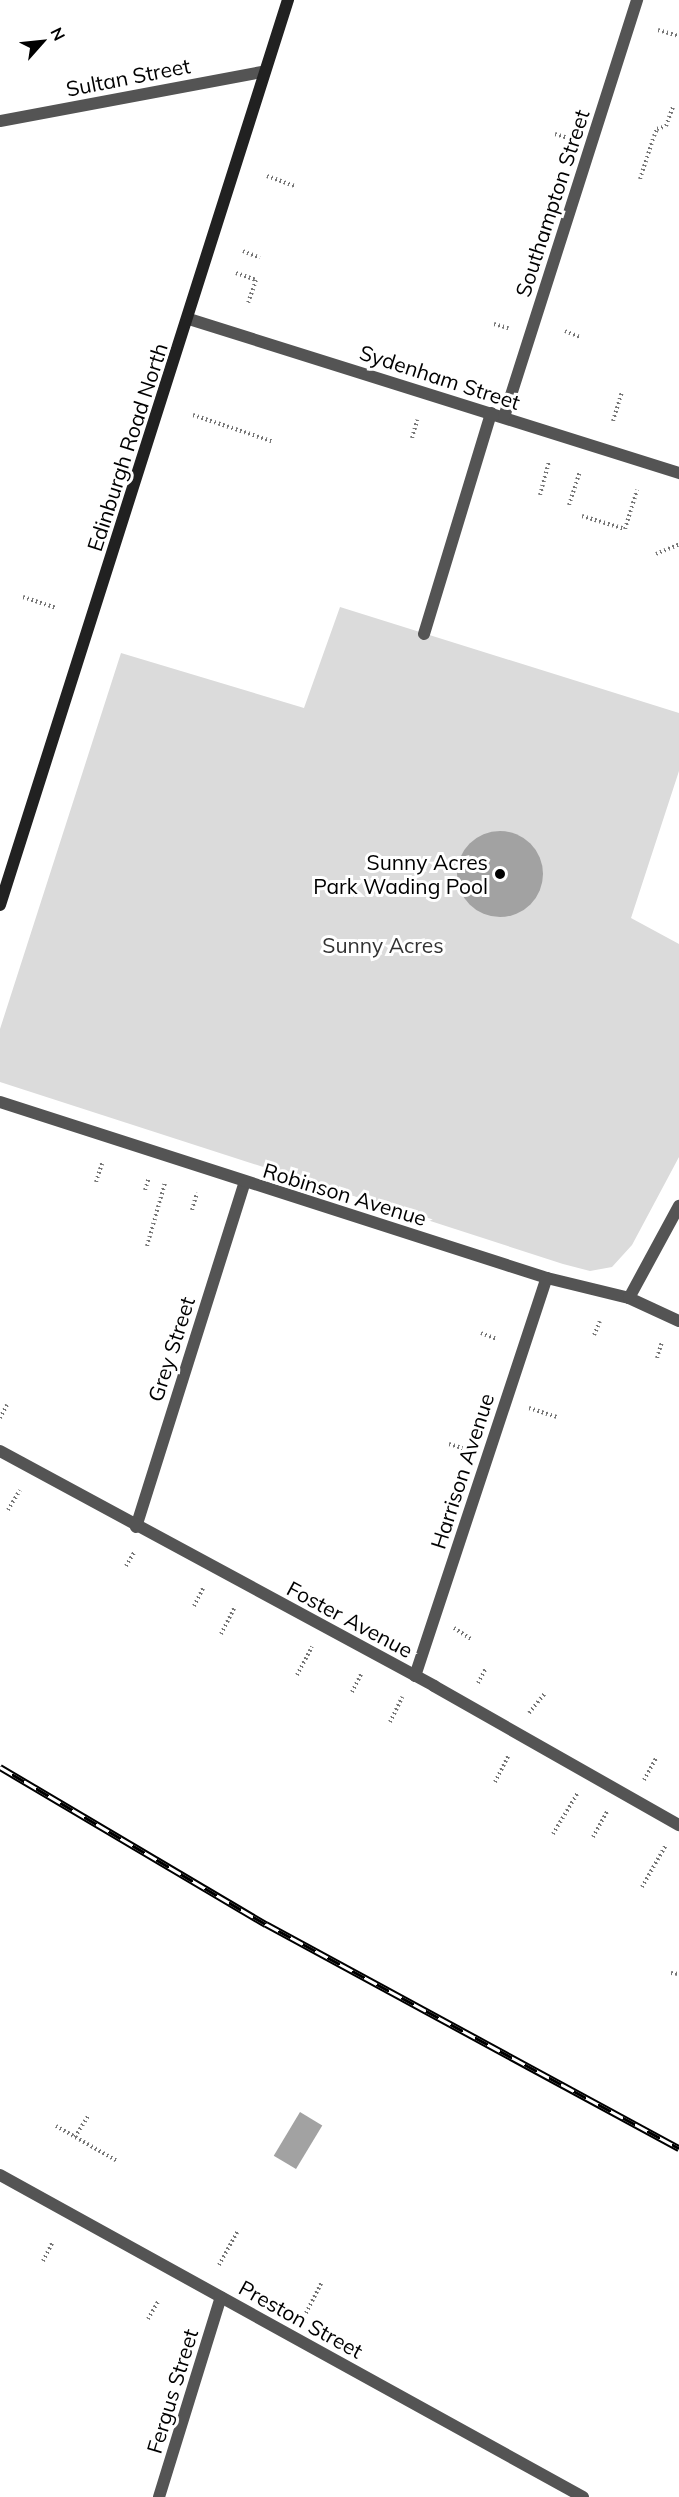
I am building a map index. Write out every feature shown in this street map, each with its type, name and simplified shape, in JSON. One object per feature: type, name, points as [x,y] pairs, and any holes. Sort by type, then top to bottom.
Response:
[{"type":"main road","name":"Edinburgh Road North","points":[[0,906],[189,319],[263,72],[288,0]]},
{"type":"street","name":"Southampton Street","points":[[504,417],[637,0]]},
{"type":"street","name":"Sultan Street","points":[[0,121],[263,72]]},
{"type":"street","name":"Sydenham Street","points":[[189,319],[679,473]]},
{"type":"street","points":[[424,634],[491,413]]},
{"type":"street","name":"Robinson Avenue","points":[[0,1102],[547,1278],[629,1298],[679,1321]]},
{"type":"street","name":"Grey Street","points":[[136,1527],[245,1182]]},
{"type":"street","points":[[629,1298],[679,1206]]},
{"type":"street","name":"Harrison Avenue","points":[[414,1676],[547,1278]]},
{"type":"street","name":"Foster Avenue","points":[[0,1451],[136,1527],[414,1676],[679,1825]]},
{"type":"street","name":"Preston Street","points":[[0,2175],[583,2497]]},
{"type":"street","name":"Fergus Street","points":[[159,2497],[222,2298]]},
{"type":"path","points":[[658,30],[679,36]]},
{"type":"path","points":[[640,179],[657,129],[666,126],[673,107]]},
{"type":"path","points":[[267,176],[294,186]]},
{"type":"path","points":[[243,251],[260,258]]},
{"type":"path","points":[[236,273],[256,280],[249,303]]},
{"type":"path","points":[[565,331],[580,337]]},
{"type":"path","points":[[613,421],[622,392]]},
{"type":"path","points":[[193,416],[274,442]]},
{"type":"path","points":[[412,438],[417,420]]},
{"type":"path","points":[[540,495],[549,462]]},
{"type":"path","points":[[569,505],[580,472]]},
{"type":"path","points":[[582,516],[625,529],[637,490]]},
{"type":"path","points":[[656,554],[679,544]]},
{"type":"path","points":[[23,597],[56,608]]},
{"type":"path","points":[[96,1182],[102,1163]]},
{"type":"path","points":[[145,1190],[149,1178]]},
{"type":"path","points":[[147,1246],[165,1183]]},
{"type":"path","points":[[192,1210],[197,1193]]},
{"type":"path","points":[[594,1335],[600,1321]]},
{"type":"path","points":[[481,1333],[497,1339]]},
{"type":"path","points":[[657,1358],[662,1342]]},
{"type":"path","points":[[0,1418],[7,1405]]},
{"type":"path","points":[[522,1406],[557,1417]]},
{"type":"path","points":[[449,1444],[462,1448]]},
{"type":"path","points":[[8,1510],[23,1485]]},
{"type":"path","points":[[126,1566],[136,1549]]},
{"type":"path","points":[[194,1606],[204,1587]]},
{"type":"path","points":[[221,1634],[236,1605]]},
{"type":"path","points":[[451,1626],[471,1639]]},
{"type":"path","points":[[297,1676],[312,1647]]},
{"type":"path","points":[[476,1687],[486,1668]]},
{"type":"path","points":[[352,1692],[361,1674]]},
{"type":"path","points":[[527,1715],[545,1693]]},
{"type":"path","points":[[390,1722],[402,1697]]},
{"type":"path","points":[[495,1782],[509,1756]]},
{"type":"path","points":[[644,1780],[657,1757]]},
{"type":"path","points":[[553,1834],[577,1794]]},
{"type":"path","points":[[592,1837],[607,1812]]},
{"type":"path","points":[[642,1887],[666,1844]]},
{"type":"path","points":[[671,1973],[679,1974]]},
{"type":"path","points":[[75,2137],[88,2116]]},
{"type":"path","points":[[56,2126],[117,2161]]},
{"type":"path","points":[[219,2265],[238,2230]]},
{"type":"path","points":[[43,2261],[52,2243]]},
{"type":"path","points":[[306,2313],[322,2282]]},
{"type":"path","points":[[148,2319],[158,2302]]},
{"type":"green space","name":"Sunny Acres","points":[[340,607],[679,713],[679,771],[631,918],[679,944],[679,1157],[632,1245],[612,1267],[590,1271],[563,1264],[0,1082],[0,1029],[121,653],[304,708]]},
{"type":"shaded area","name":"Sunny Acres Park Wading Pool","points":[[500,831],[516,835],[530,844],[539,858],[543,874],[539,890],[530,904],[516,913],[500,917],[484,913],[470,904],[461,890],[457,874],[461,858],[470,844],[484,835]]},
{"type":"shaded area","points":[[300,2112],[322,2125],[296,2169],[274,2156]]},
{"type":"railway","points":[[0,1767],[266,1924],[679,2148]]},
{"type":"place","name":"Sunny Acres Park Wading Pool","points":[[500,874]]}]
